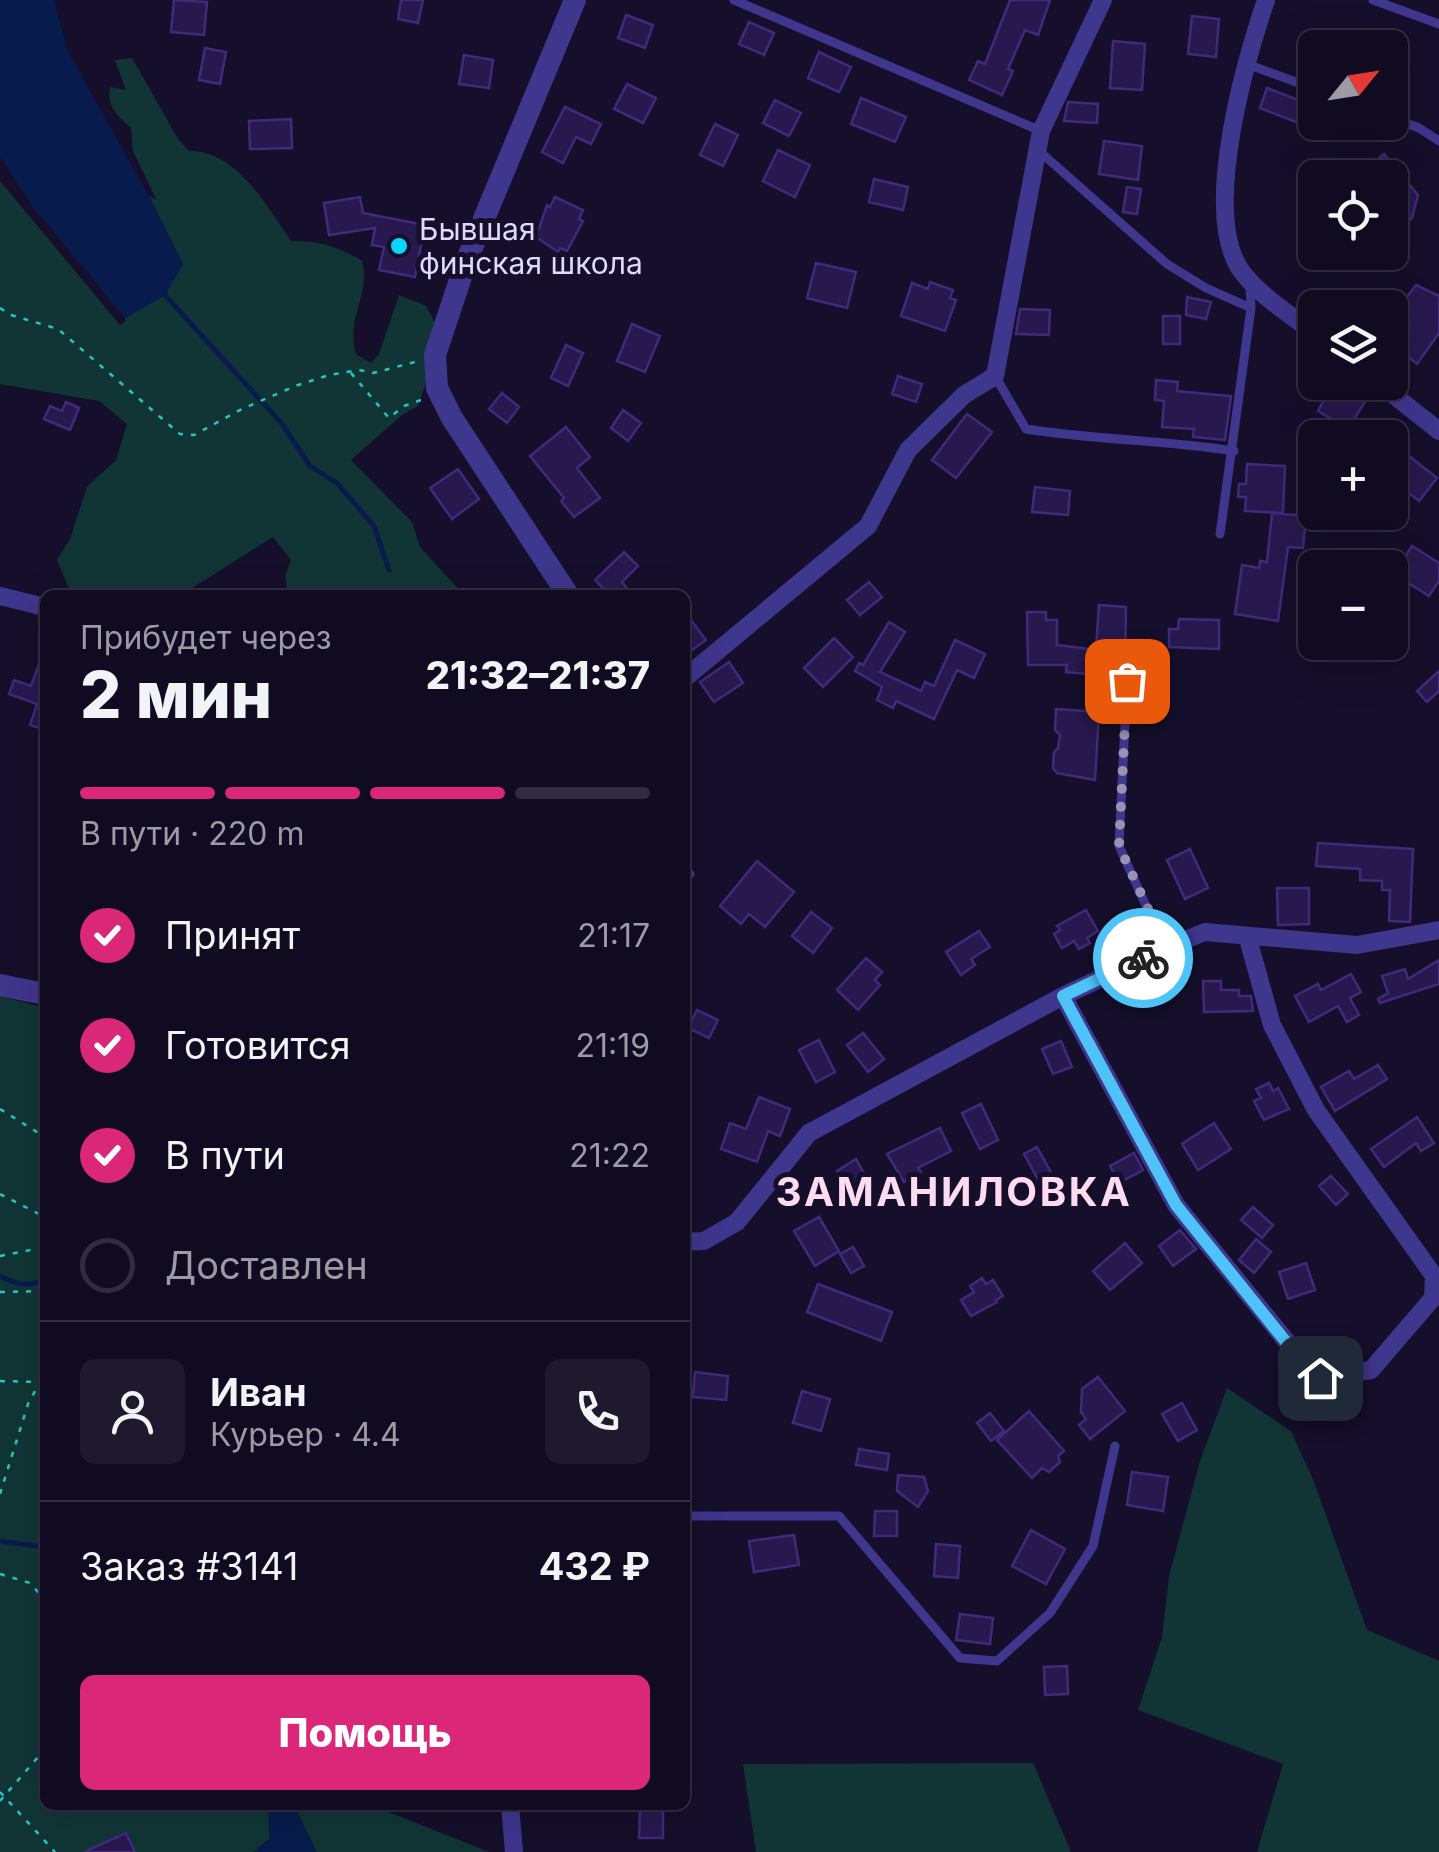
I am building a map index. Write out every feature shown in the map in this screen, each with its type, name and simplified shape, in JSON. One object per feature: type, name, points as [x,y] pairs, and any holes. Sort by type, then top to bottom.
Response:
[{"type":"street","points":[[565,590],[481,465],[436,388],[435,355],[466,262],[575,0]]},
{"type":"street","points":[[690,674],[868,526],[908,450],[964,394],[995,376],[1039,140],[1103,0]]},
{"type":"street","points":[[1266,0],[1245,63],[1226,174],[1226,220],[1236,264],[1250,282],[1298,320]]},
{"type":"street","points":[[1400,400],[1439,431]]},
{"type":"street","points":[[0,596],[40,607]]},
{"type":"street","points":[[690,1242],[704,1242],[737,1222],[809,1133],[1063,996],[1204,932],[1357,946],[1439,930]]},
{"type":"street","points":[[1063,996],[1176,1205],[1286,1342],[1320,1378],[1371,1370],[1433,1298],[1434,1276],[1316,1110],[1272,1025],[1248,938]]},
{"type":"street","points":[[0,985],[40,993]]},
{"type":"street","points":[[510,1810],[514,1852]]},
{"type":"lane","points":[[734,0],[1039,140],[1166,264],[1250,308]]},
{"type":"lane","points":[[1373,0],[1439,24]]},
{"type":"lane","points":[[1245,63],[1298,83]]},
{"type":"lane","points":[[1408,124],[1439,141]]},
{"type":"lane","points":[[1220,534],[1234,451],[1250,282]]},
{"type":"lane","points":[[995,376],[1026,429],[1170,441],[1234,451]]},
{"type":"lane","points":[[1127,681],[1119,846],[1166,948]]},
{"type":"lane","points":[[690,1516],[839,1516],[960,1658],[997,1661],[1050,1613],[1093,1546],[1115,1446]]},
{"type":"path","points":[[0,308],[58,329],[180,434],[194,434],[294,386],[350,372],[389,370],[429,357]]},
{"type":"path","points":[[350,372],[389,418],[414,401],[442,398]]},
{"type":"path","points":[[0,1109],[40,1134]]},
{"type":"path","points":[[0,1194],[40,1214]]},
{"type":"path","points":[[0,1256],[40,1249]]},
{"type":"path","points":[[0,1292],[40,1291]]},
{"type":"path","points":[[0,1381],[40,1382],[28,1404],[0,1494]]},
{"type":"path","points":[[0,1574],[30,1583],[40,1594]]},
{"type":"path","points":[[2,1799],[40,1756]]},
{"type":"path","points":[[0,1792],[2,1799],[35,1827],[56,1852]]},
{"type":"green space","points":[[132,58],[178,139],[189,151],[206,153],[236,170],[261,197],[291,241],[328,245],[362,261],[363,286],[353,341],[356,354],[371,363],[379,354],[399,295],[426,306],[435,323],[426,383],[418,406],[402,415],[351,460],[412,522],[420,547],[459,590],[287,590],[285,575],[291,560],[273,537],[189,590],[70,590],[57,560],[70,539],[87,487],[116,460],[127,424],[99,401],[0,384],[0,181],[120,325],[125,318],[165,295],[183,264],[149,196],[156,199],[133,151],[131,128],[111,105],[110,87],[126,90],[115,60]]},
{"type":"green space","points":[[0,996],[40,1007],[40,1810],[384,1810],[489,1852],[0,1852]]},
{"type":"green space","points":[[1227,1388],[1291,1431],[1314,1482],[1367,1630],[1439,1661],[1439,1852],[1257,1852],[1283,1764],[1138,1710],[1162,1637],[1169,1576],[1200,1461]]},
{"type":"green space","points":[[1033,1763],[1071,1852],[756,1852],[743,1764]]},
{"type":"water","points":[[0,0],[54,0],[67,50],[183,264],[165,295],[125,318],[32,206],[0,157]]},
{"type":"water","points":[[268,1810],[296,1810],[317,1852],[253,1852],[269,1839]]},
{"type":"building","points":[[174,0],[207,2],[204,35],[171,32]]},
{"type":"building","points":[[401,0],[423,0],[418,23],[398,19]]},
{"type":"building","points":[[1010,0],[1050,0],[1038,35],[1025,30],[1008,69],[1013,71],[1002,95],[969,80],[978,61],[985,64]]},
{"type":"building","points":[[626,15],[653,25],[645,48],[618,38]]},
{"type":"building","points":[[1192,16],[1219,19],[1216,57],[1188,54]]},
{"type":"building","points":[[749,22],[774,33],[764,55],[739,44]]},
{"type":"building","points":[[1113,41],[1145,44],[1142,90],[1110,88]]},
{"type":"building","points":[[205,48],[226,52],[220,84],[199,80]]},
{"type":"building","points":[[819,52],[851,67],[839,92],[808,78]]},
{"type":"building","points":[[464,55],[493,60],[489,88],[459,84]]},
{"type":"building","points":[[627,84],[656,98],[643,123],[614,109]]},
{"type":"building","points":[[1267,88],[1298,100],[1298,123],[1260,108]]},
{"type":"building","points":[[861,98],[906,117],[895,142],[851,124]]},
{"type":"building","points":[[775,100],[801,113],[789,136],[763,123]]},
{"type":"building","points":[[1068,102],[1098,104],[1097,123],[1064,121]]},
{"type":"building","points":[[565,107],[601,124],[591,144],[576,137],[563,163],[542,152]]},
{"type":"building","points":[[291,119],[292,148],[250,149],[249,121]]},
{"type":"building","points":[[715,124],[738,135],[723,166],[700,155]]},
{"type":"building","points":[[1104,141],[1142,146],[1138,180],[1099,174]]},
{"type":"building","points":[[778,150],[810,165],[795,197],[763,181]]},
{"type":"building","points":[[874,179],[908,187],[903,210],[869,202]]},
{"type":"building","points":[[1408,183],[1418,195],[1408,221]]},
{"type":"building","points":[[1127,187],[1141,189],[1137,214],[1123,212]]},
{"type":"building","name":"Бывшая финская школа","points":[[360,197],[363,213],[425,225],[415,277],[379,270],[384,247],[372,245],[375,228],[329,235],[324,203]]},
{"type":"building","points":[[555,197],[583,210],[579,219],[583,221],[567,251],[560,248],[558,252],[536,237],[547,205],[550,207]]},
{"type":"building","points":[[816,263],[856,272],[847,308],[807,298]]},
{"type":"building","points":[[930,282],[953,290],[950,298],[956,300],[945,331],[901,316],[912,283],[928,289]]},
{"type":"building","points":[[1416,285],[1439,296],[1439,333],[1417,364],[1408,356],[1408,295]]},
{"type":"building","points":[[1187,297],[1211,302],[1206,319],[1186,315]]},
{"type":"building","points":[[1020,309],[1050,310],[1049,335],[1016,334]]},
{"type":"building","points":[[1163,316],[1180,316],[1180,344],[1163,344]]},
{"type":"building","points":[[632,324],[660,336],[645,372],[617,361]]},
{"type":"building","points":[[566,345],[583,353],[568,386],[551,378]]},
{"type":"building","points":[[898,376],[922,384],[916,402],[892,394]]},
{"type":"building","points":[[1156,380],[1178,382],[1177,391],[1231,396],[1225,440],[1193,437],[1194,429],[1162,427],[1164,401],[1155,400]]},
{"type":"building","points":[[502,393],[519,407],[507,423],[489,409]]},
{"type":"building","points":[[1324,400],[1366,400],[1354,420],[1333,420],[1318,411]]},
{"type":"building","points":[[66,402],[79,408],[70,430],[44,419],[50,406],[62,411]]},
{"type":"building","points":[[623,410],[641,423],[628,441],[611,428]]},
{"type":"building","points":[[967,414],[992,432],[956,478],[932,460]]},
{"type":"building","points":[[566,427],[590,457],[577,468],[600,498],[574,517],[561,501],[564,498],[530,456]]},
{"type":"building","points":[[1408,455],[1437,478],[1419,501],[1408,492]]},
{"type":"building","points":[[1247,464],[1285,466],[1283,513],[1245,511],[1246,497],[1238,497],[1239,484],[1246,484]]},
{"type":"building","points":[[458,469],[479,499],[452,519],[430,488]]},
{"type":"building","points":[[1035,487],[1070,491],[1068,515],[1032,512]]},
{"type":"building","points":[[1272,513],[1298,515],[1298,530],[1305,530],[1303,548],[1288,547],[1278,621],[1235,614],[1242,565],[1259,568],[1260,561],[1267,562]]},
{"type":"building","points":[[1412,546],[1439,563],[1439,581],[1429,596],[1408,583],[1408,552]]},
{"type":"building","points":[[624,552],[638,566],[622,582],[629,590],[605,590],[595,580]]},
{"type":"building","points":[[869,582],[882,597],[860,615],[847,600]]},
{"type":"building","points":[[1099,605],[1126,607],[1125,663],[1095,661]]},
{"type":"building","points":[[1027,612],[1046,612],[1046,620],[1057,620],[1057,645],[1090,649],[1088,674],[1066,672],[1067,665],[1028,665]]},
{"type":"building","points":[[690,619],[706,640],[690,651]]},
{"type":"building","points":[[1179,619],[1219,620],[1219,649],[1169,647],[1169,629],[1178,629]]},
{"type":"building","points":[[889,622],[905,632],[880,672],[921,691],[925,682],[934,686],[955,640],[985,654],[974,678],[957,670],[934,719],[896,701],[893,708],[877,700],[882,687],[855,671],[859,663],[863,665]]},
{"type":"building","points":[[834,638],[853,657],[823,687],[804,668]]},
{"type":"building","points":[[40,662],[40,728],[30,725],[37,704],[9,694],[14,680],[31,686]]},
{"type":"building","points":[[729,662],[743,683],[714,702],[700,682]]},
{"type":"building","points":[[1439,671],[1439,691],[1427,702],[1417,691]]},
{"type":"building","points":[[1056,709],[1099,712],[1095,780],[1057,773],[1053,768],[1060,735],[1055,730]]},
{"type":"building","points":[[1318,843],[1413,849],[1410,922],[1389,921],[1390,890],[1382,890],[1382,881],[1360,880],[1360,869],[1316,866]]},
{"type":"building","points":[[1190,849],[1208,888],[1185,899],[1167,860]]},
{"type":"building","points":[[757,861],[794,892],[765,927],[749,914],[741,924],[720,906]]},
{"type":"building","points":[[1277,888],[1309,888],[1309,924],[1278,925]]},
{"type":"building","points":[[1086,910],[1098,931],[1087,938],[1090,943],[1079,949],[1074,941],[1062,948],[1054,934],[1060,930],[1057,926]]},
{"type":"building","points":[[811,912],[832,928],[813,953],[792,936]]},
{"type":"building","points":[[979,931],[990,947],[971,959],[975,965],[961,975],[946,952]]},
{"type":"building","points":[[866,958],[882,972],[875,980],[880,985],[858,1010],[837,990]]},
{"type":"building","points":[[1439,960],[1439,984],[1380,1003],[1378,999],[1388,993],[1382,976],[1405,969],[1408,979]]},
{"type":"building","points":[[1351,974],[1361,992],[1350,998],[1359,1015],[1347,1022],[1338,1006],[1309,1022],[1295,996],[1318,984],[1321,990]]},
{"type":"building","points":[[1203,981],[1221,981],[1221,990],[1239,990],[1239,996],[1251,996],[1253,1011],[1204,1012]]},
{"type":"building","points":[[697,1010],[718,1020],[709,1038],[690,1029]]},
{"type":"building","points":[[863,1033],[884,1059],[868,1072],[847,1045]]},
{"type":"building","points":[[819,1040],[835,1072],[816,1082],[799,1050]]},
{"type":"building","points":[[1061,1041],[1072,1067],[1053,1074],[1042,1049]]},
{"type":"building","points":[[1378,1065],[1387,1079],[1335,1111],[1321,1087],[1349,1071],[1354,1079]]},
{"type":"building","points":[[1269,1083],[1273,1091],[1278,1088],[1289,1109],[1264,1120],[1254,1101],[1261,1098],[1256,1089]]},
{"type":"building","points":[[759,1097],[790,1109],[780,1136],[768,1131],[757,1162],[721,1149],[730,1123],[746,1129]]},
{"type":"building","points":[[981,1104],[998,1140],[980,1149],[962,1113]]},
{"type":"building","points":[[1417,1117],[1434,1143],[1421,1151],[1416,1143],[1384,1167],[1371,1149]]},
{"type":"building","points":[[1214,1123],[1231,1149],[1198,1170],[1182,1144]]},
{"type":"building","points":[[940,1128],[951,1151],[918,1168],[921,1172],[904,1182],[887,1154]]},
{"type":"building","points":[[1037,1147],[1053,1176],[1040,1183],[1024,1154]]},
{"type":"building","points":[[1134,1153],[1143,1170],[1119,1183],[1110,1166]]},
{"type":"building","points":[[856,1159],[868,1180],[848,1191],[837,1171]]},
{"type":"building","points":[[1331,1176],[1348,1194],[1336,1205],[1319,1186]]},
{"type":"building","points":[[1253,1207],[1273,1225],[1262,1238],[1241,1220]]},
{"type":"building","points":[[819,1217],[839,1251],[815,1266],[794,1231]]},
{"type":"building","points":[[1180,1230],[1196,1249],[1173,1266],[1159,1246]]},
{"type":"building","points":[[1256,1239],[1271,1252],[1254,1273],[1239,1260]]},
{"type":"building","points":[[1125,1243],[1142,1263],[1110,1290],[1093,1271]]},
{"type":"building","points":[[853,1247],[864,1266],[851,1273],[840,1254]]},
{"type":"building","points":[[1306,1263],[1315,1290],[1288,1299],[1279,1272]]},
{"type":"building","points":[[982,1278],[986,1284],[993,1280],[1003,1296],[971,1316],[961,1300],[974,1292],[970,1286]]},
{"type":"building","points":[[818,1284],[892,1312],[881,1341],[807,1312]]},
{"type":"building","points":[[695,1372],[728,1376],[726,1400],[693,1397]]},
{"type":"building","points":[[1098,1377],[1125,1411],[1090,1439],[1079,1425],[1086,1419],[1081,1412],[1082,1389]]},
{"type":"building","points":[[802,1391],[830,1399],[821,1431],[793,1423]]},
{"type":"building","points":[[1182,1403],[1197,1430],[1178,1441],[1162,1414]]},
{"type":"building","points":[[1029,1411],[1064,1451],[1058,1456],[1060,1462],[1049,1472],[1042,1468],[1032,1478],[997,1440]]},
{"type":"building","points":[[990,1413],[1004,1431],[991,1441],[977,1423]]},
{"type":"building","points":[[859,1449],[889,1454],[887,1470],[856,1465]]},
{"type":"building","points":[[1132,1472],[1168,1477],[1163,1511],[1127,1505]]},
{"type":"building","points":[[898,1475],[924,1477],[928,1491],[918,1507],[897,1491]]},
{"type":"building","points":[[875,1511],[897,1511],[897,1536],[874,1536]]},
{"type":"building","points":[[1031,1530],[1065,1549],[1046,1584],[1012,1566]]},
{"type":"building","points":[[794,1535],[799,1565],[754,1572],[749,1541]]},
{"type":"building","points":[[936,1544],[960,1546],[958,1578],[934,1576]]},
{"type":"building","points":[[960,1614],[993,1618],[990,1644],[956,1640]]},
{"type":"building","points":[[1067,1666],[1068,1694],[1045,1695],[1044,1667]]},
{"type":"building","points":[[640,1810],[663,1810],[663,1838],[639,1838]]},
{"type":"building","points":[[126,1833],[135,1852],[84,1852]]},
{"type":"waterway","points":[[165,295],[282,424],[310,466],[337,483],[374,526],[389,570]]},
{"type":"waterway","points":[[0,1276],[22,1284],[40,1281]]},
{"type":"waterway","points":[[0,1541],[40,1546]]},
{"type":"way so far","points":[[1127,681],[1119,846],[1166,948],[1143,958]]},
{"type":"place","name":"Бывшая финская школа","points":[[399,246]]},
{"type":"district","name":"ЗАМАНИЛОВКА","points":[[954,1191]]},
{"type":"route","points":[[1143,958],[1063,996],[1176,1205],[1286,1342],[1320,1378]]}]
